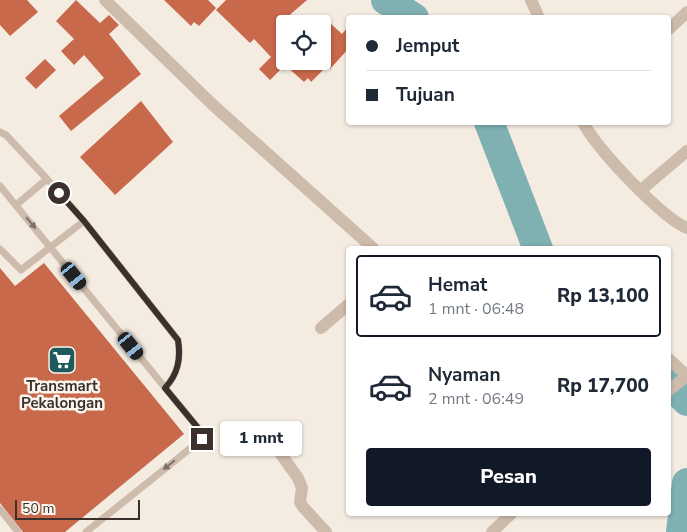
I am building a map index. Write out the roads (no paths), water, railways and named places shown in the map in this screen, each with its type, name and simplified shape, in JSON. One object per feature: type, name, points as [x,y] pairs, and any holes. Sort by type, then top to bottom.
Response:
[{"type":"street","points":[[105,0],[214,106],[371,246]]},
{"type":"street","points":[[530,0],[537,15]]},
{"type":"street","points":[[671,27],[687,12]]},
{"type":"street","points":[[585,125],[593,139],[661,211],[675,223],[687,228]]},
{"type":"street","points":[[641,190],[687,151]]},
{"type":"street","points":[[321,328],[346,307]]},
{"type":"street","points":[[671,361],[685,377],[671,388]]},
{"type":"street","points":[[278,434],[273,443],[298,478],[302,488],[300,502],[326,532]]},
{"type":"street","points":[[492,532],[509,516]]},
{"type":"lane","points":[[0,132],[6,135],[84,221],[178,340],[180,352],[175,377],[165,388]]},
{"type":"lane","points":[[16,205],[47,179]]},
{"type":"lane","points":[[0,186],[204,437],[86,532]]},
{"type":"lane","points":[[0,249],[21,270],[84,221]]},
{"type":"lane","points":[[0,509],[18,532]]},
{"type":"waterway","points":[[386,0],[409,15]]},
{"type":"waterway","points":[[490,125],[537,246]]},
{"type":"waterway","points":[[671,385],[687,401]]},
{"type":"waterway","points":[[681,532],[687,483]]},
{"type":"place","name":"Transmart Pekalongan","points":[[62,360]]}]
